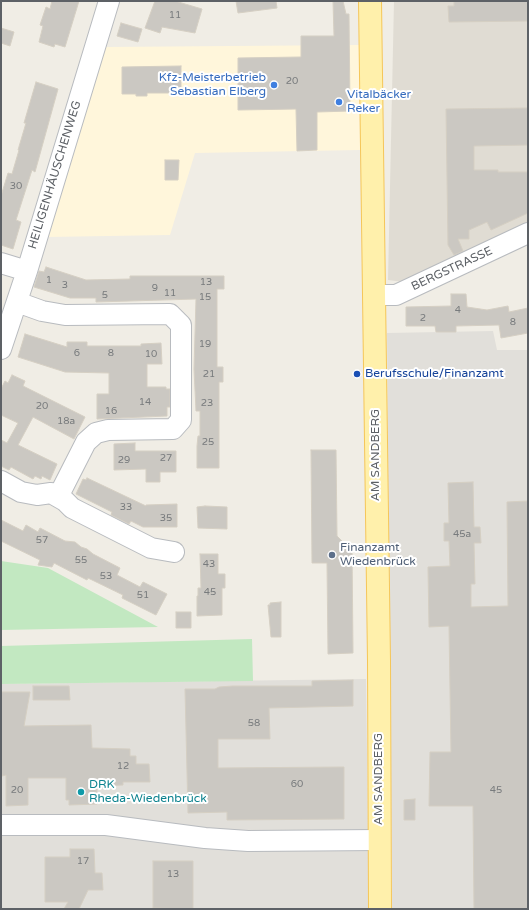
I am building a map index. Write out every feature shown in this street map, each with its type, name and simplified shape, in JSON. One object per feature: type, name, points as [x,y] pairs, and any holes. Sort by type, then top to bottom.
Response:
[{"type":"main road","name":"AM SANDBERG","points":[[370,1],[380,909]]},
{"type":"street","name":"HEILIGENHÄUSCHENWEG","points":[[1,349],[27,271],[109,1]]},
{"type":"street","name":"BERGSTRASSE","points":[[374,295],[396,294],[528,233]]},
{"type":"street","points":[[1,263],[27,271]]},
{"type":"street","points":[[17,302],[42,311],[65,315],[170,314],[181,326],[181,420],[173,429],[108,430],[96,433],[86,442],[58,497]]},
{"type":"street","points":[[1,481],[21,492],[37,496],[51,494],[58,497],[72,508],[151,548],[174,552]]},
{"type":"street","points":[[1,825],[106,825],[205,838],[248,841],[379,840]]},
{"type":"shaded area","points":[[394,1],[528,1],[528,228],[412,283],[388,280]]},
{"type":"shaded area","points":[[359,45],[360,150],[195,153],[170,235],[46,237],[105,47]]},
{"type":"shaded area","points":[[493,331],[497,350],[528,350],[528,909],[392,909],[387,333]]},
{"type":"shaded area","points":[[366,679],[369,909],[1,909],[1,684]]},
{"type":"green space","points":[[1,561],[48,568],[158,627],[1,630]]},
{"type":"green space","points":[[252,639],[253,681],[1,684],[1,646]]},
{"type":"building","points":[[52,1],[79,1],[65,47],[55,44],[54,47],[39,42],[43,26],[40,25],[46,7],[50,9]]},
{"type":"building","points":[[155,1],[175,1],[202,9],[195,33],[162,27],[160,33],[145,28]]},
{"type":"building","points":[[236,1],[276,1],[277,8],[238,13]]},
{"type":"building","points":[[333,1],[343,1],[346,14],[349,14],[350,111],[317,112],[317,150],[297,151],[296,109],[238,110],[238,58],[301,57],[301,36],[334,36]]},
{"type":"building","points":[[454,1],[528,1],[528,21],[449,22],[448,6],[454,6]]},
{"type":"building","points":[[121,23],[142,29],[138,42],[117,36]]},
{"type":"building","points":[[1,28],[14,32],[10,46],[1,43]]},
{"type":"building","points":[[181,66],[181,93],[147,93],[147,96],[122,94],[122,67]]},
{"type":"building","points":[[36,82],[58,89],[35,172],[32,170],[16,220],[21,222],[13,249],[1,245],[1,196],[8,173],[12,174],[26,123],[24,123]]},
{"type":"building","points":[[528,108],[528,145],[474,146],[474,170],[528,172],[528,213],[491,230],[487,222],[469,230],[469,239],[458,239],[463,251],[454,255],[448,245],[446,109]]},
{"type":"building","points":[[165,160],[179,160],[178,180],[165,180]]},
{"type":"building","points":[[46,267],[86,280],[130,279],[130,276],[224,276],[224,289],[217,289],[217,367],[223,367],[223,382],[219,382],[219,468],[197,468],[197,446],[198,436],[200,436],[200,411],[196,411],[194,369],[196,299],[96,302],[96,298],[70,298],[34,287],[39,271],[44,272]]},
{"type":"building","points":[[451,294],[466,294],[467,307],[487,310],[508,306],[509,312],[528,308],[528,333],[501,338],[499,325],[456,326],[456,332],[436,332],[435,326],[406,326],[406,307],[451,306]]},
{"type":"building","points":[[25,334],[67,347],[67,342],[87,342],[87,346],[141,346],[141,344],[161,343],[162,364],[147,364],[147,387],[166,387],[166,389],[170,389],[170,407],[167,407],[167,416],[97,419],[97,394],[109,394],[109,373],[65,372],[18,357]]},
{"type":"building","points":[[12,375],[25,381],[23,386],[85,417],[74,439],[33,417],[18,445],[57,464],[50,480],[42,476],[41,479],[35,476],[33,479],[11,467],[9,470],[1,466],[1,440],[7,443],[18,423],[1,415],[1,389],[5,381],[8,383]]},
{"type":"building","points":[[135,443],[135,451],[176,451],[176,472],[160,472],[160,482],[146,482],[146,469],[114,470],[114,444]]},
{"type":"building","name":"Finanzamt Wiedenbrück","points":[[311,450],[336,450],[337,536],[347,546],[352,546],[353,653],[328,654],[327,563],[312,563]]},
{"type":"building","points":[[87,478],[146,506],[177,504],[177,527],[143,527],[131,521],[129,524],[111,515],[112,512],[76,494],[83,479],[86,480]]},
{"type":"building","points":[[473,482],[474,527],[480,527],[481,543],[474,543],[475,584],[471,584],[471,607],[508,606],[507,502],[528,501],[528,909],[474,909],[473,806],[429,806],[430,752],[451,752],[449,626],[429,627],[428,567],[450,566],[449,541],[444,541],[444,523],[449,523],[448,483]]},
{"type":"building","points":[[197,507],[227,507],[227,529],[198,528]]},
{"type":"building","points":[[1,520],[23,531],[26,525],[38,532],[40,528],[65,541],[75,542],[93,554],[120,568],[117,575],[140,587],[143,582],[167,594],[156,615],[122,598],[123,595],[88,578],[87,580],[54,563],[52,567],[38,565],[40,560],[1,541]]},
{"type":"building","points":[[200,554],[218,554],[218,574],[225,574],[225,588],[222,588],[222,615],[197,616],[198,588],[201,588]]},
{"type":"building","points":[[281,602],[281,637],[271,637],[268,605],[270,605],[270,603]]},
{"type":"building","points":[[176,612],[191,612],[191,628],[176,628]]},
{"type":"building","points":[[353,680],[353,706],[269,708],[270,739],[218,739],[218,768],[344,767],[344,819],[227,820],[227,812],[188,813],[185,689],[215,689],[219,687],[233,686],[312,686],[312,681]]},
{"type":"building","points":[[33,686],[69,686],[70,700],[33,700]]},
{"type":"building","points":[[1,692],[30,692],[24,726],[91,725],[92,748],[130,749],[130,756],[136,756],[136,764],[149,764],[150,782],[123,782],[123,785],[97,786],[97,804],[69,805],[69,800],[66,800],[66,778],[28,778],[28,805],[6,806],[6,775],[2,776],[1,768]]},
{"type":"building","points":[[415,799],[415,820],[404,820],[404,800]]},
{"type":"building","points":[[70,849],[94,849],[95,873],[102,873],[103,890],[88,890],[79,909],[64,909],[68,902],[45,902],[45,857],[70,857]]},
{"type":"building","points":[[153,861],[193,861],[193,909],[153,908]]},
{"type":"place","name":"Kfz-Meisterbetrieb Sebastian Elberg","points":[[274,85]]},
{"type":"place","name":"Vitalbäcker Reker","points":[[339,102]]},
{"type":"place","name":"Berufsschule/Finanzamt","points":[[357,374]]},
{"type":"place","name":"Finanzamt Wiedenbrück","points":[[332,555]]},
{"type":"place","name":"DRK Rheda-Wiedenbrück","points":[[81,792]]}]
